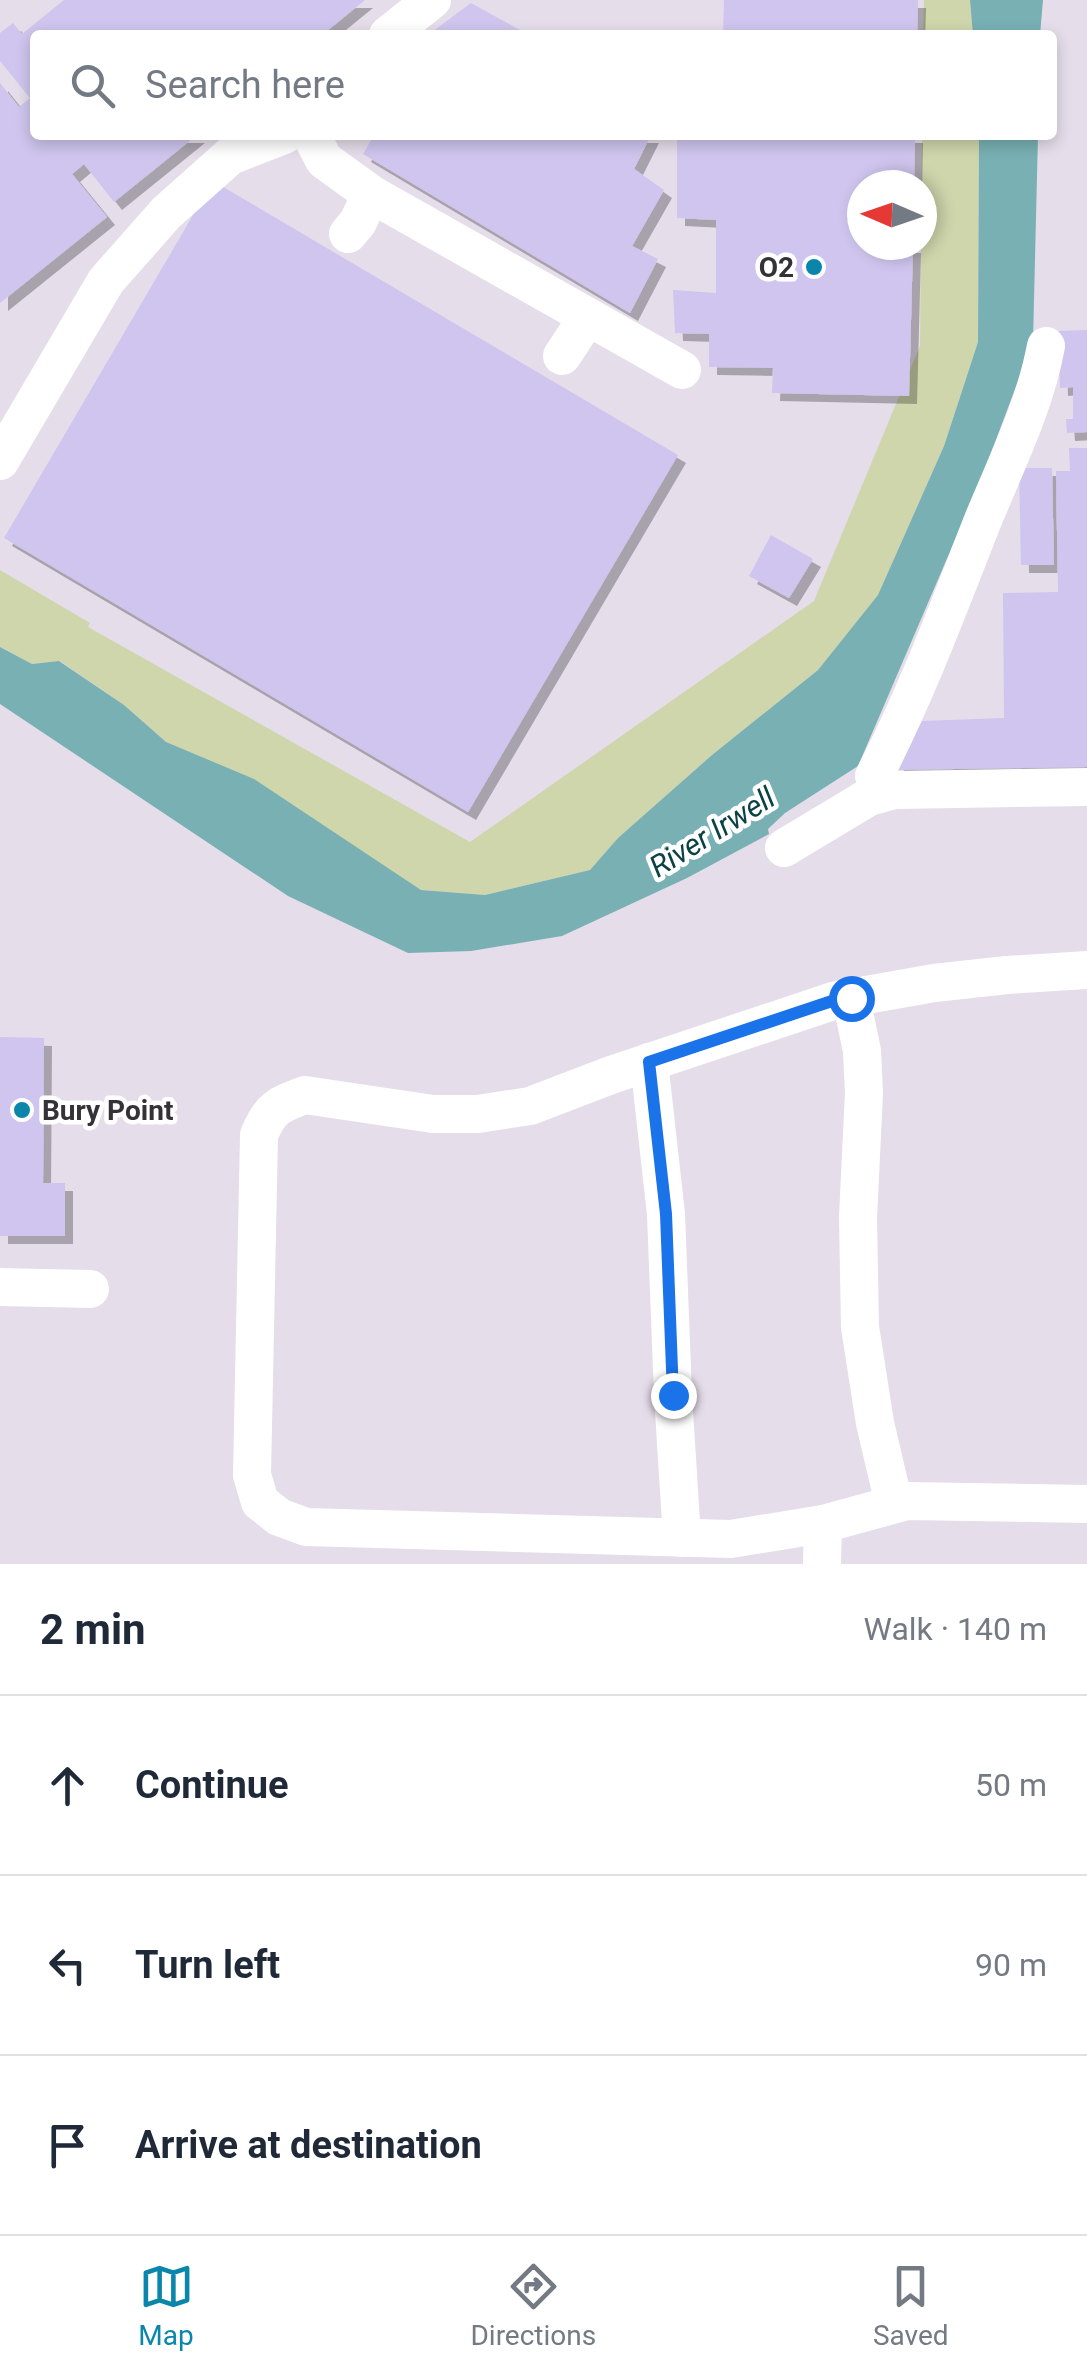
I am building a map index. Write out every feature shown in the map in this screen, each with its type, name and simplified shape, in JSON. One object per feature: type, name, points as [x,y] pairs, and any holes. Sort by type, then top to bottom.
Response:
[{"type":"street","points":[[394,30],[432,0]]},
{"type":"street","points":[[0,461],[106,281],[166,212],[230,156],[271,140]]},
{"type":"street","points":[[314,140],[324,160],[371,194],[682,370]]},
{"type":"street","points":[[348,234],[371,194]]},
{"type":"street","points":[[562,356],[587,318]]},
{"type":"street","points":[[880,794],[874,776],[903,720],[994,495],[1041,373],[1046,346]]},
{"type":"street","points":[[784,848],[869,798],[894,790],[1087,787]]},
{"type":"street","points":[[1087,970],[934,983],[832,1001],[530,1106],[478,1114],[433,1114],[305,1095],[285,1102],[268,1113],[259,1135],[252,1476],[260,1502],[279,1518],[424,1547],[682,1538],[731,1540],[822,1524],[906,1501],[1087,1504]]},
{"type":"street","points":[[851,998],[862,1052],[864,1093],[858,1217],[860,1327],[875,1422],[894,1504]]},
{"type":"street","points":[[649,1062],[666,1214],[682,1538]]},
{"type":"street","points":[[0,1287],[90,1289]]},
{"type":"street","points":[[822,1524],[822,1564]]},
{"type":"green space","points":[[924,0],[970,0],[973,30],[923,30]]},
{"type":"green space","points":[[922,140],[979,140],[978,342],[944,446],[878,595],[818,670],[712,755],[618,838],[590,870],[485,895],[421,890],[166,742],[124,705],[60,661],[32,664],[0,647],[0,570],[90,623],[88,627],[470,842],[814,601],[920,346],[921,260],[937,260],[937,170],[922,170]]},
{"type":"water","points":[[970,0],[1043,0],[1040,30],[973,30]]},
{"type":"water","name":"River Irwell","points":[[979,140],[1038,140],[1033,341],[982,477],[858,766],[785,813],[768,829],[769,834],[687,878],[562,936],[471,951],[408,953],[288,896],[0,704],[0,647],[32,664],[59,661],[124,705],[166,742],[254,779],[421,890],[485,895],[590,870],[618,838],[712,755],[818,670],[878,595],[944,446],[978,342]]},
{"type":"building","points":[[64,0],[365,0],[328,30],[30,30],[30,98],[0,61],[0,33],[13,23],[22,34]]},
{"type":"building","points":[[724,0],[918,0],[917,30],[723,30]]},
{"type":"building","points":[[471,3],[520,30],[435,30]]},
{"type":"building","points":[[0,83],[19,107],[30,98],[30,140],[191,140],[114,202],[84,164],[72,174],[107,217],[0,303]]},
{"type":"building","points":[[371,140],[648,140],[634,169],[664,190],[632,246],[658,259],[630,313],[363,154]]},
{"type":"building","name":"O2","points":[[677,140],[915,140],[914,170],[847,170],[847,260],[913,260],[909,396],[772,393],[773,368],[709,367],[709,334],[675,333],[673,290],[716,293],[716,220],[677,218]]},
{"type":"building","points":[[213,181],[678,455],[468,812],[4,538]]},
{"type":"building","points":[[1087,330],[1087,432],[1067,433],[1066,419],[1073,419],[1073,387],[1060,388],[1058,331]]},
{"type":"building","points":[[1069,448],[1087,448],[1087,767],[891,770],[922,721],[1004,718],[1003,593],[1058,592],[1056,471],[1070,471]]},
{"type":"building","points":[[1019,468],[1052,468],[1054,565],[1021,565]]},
{"type":"building","points":[[771,535],[813,559],[789,598],[749,576]]},
{"type":"building","name":"Bury Point","points":[[0,1037],[44,1038],[43,1183],[65,1183],[65,1236],[0,1236]]},
{"type":"place","name":"O2","points":[[814,267]]},
{"type":"place","name":"Bury Point","points":[[22,1110]]},
{"type":"route","points":[[673,1395],[666,1214],[649,1062],[851,998]]}]
